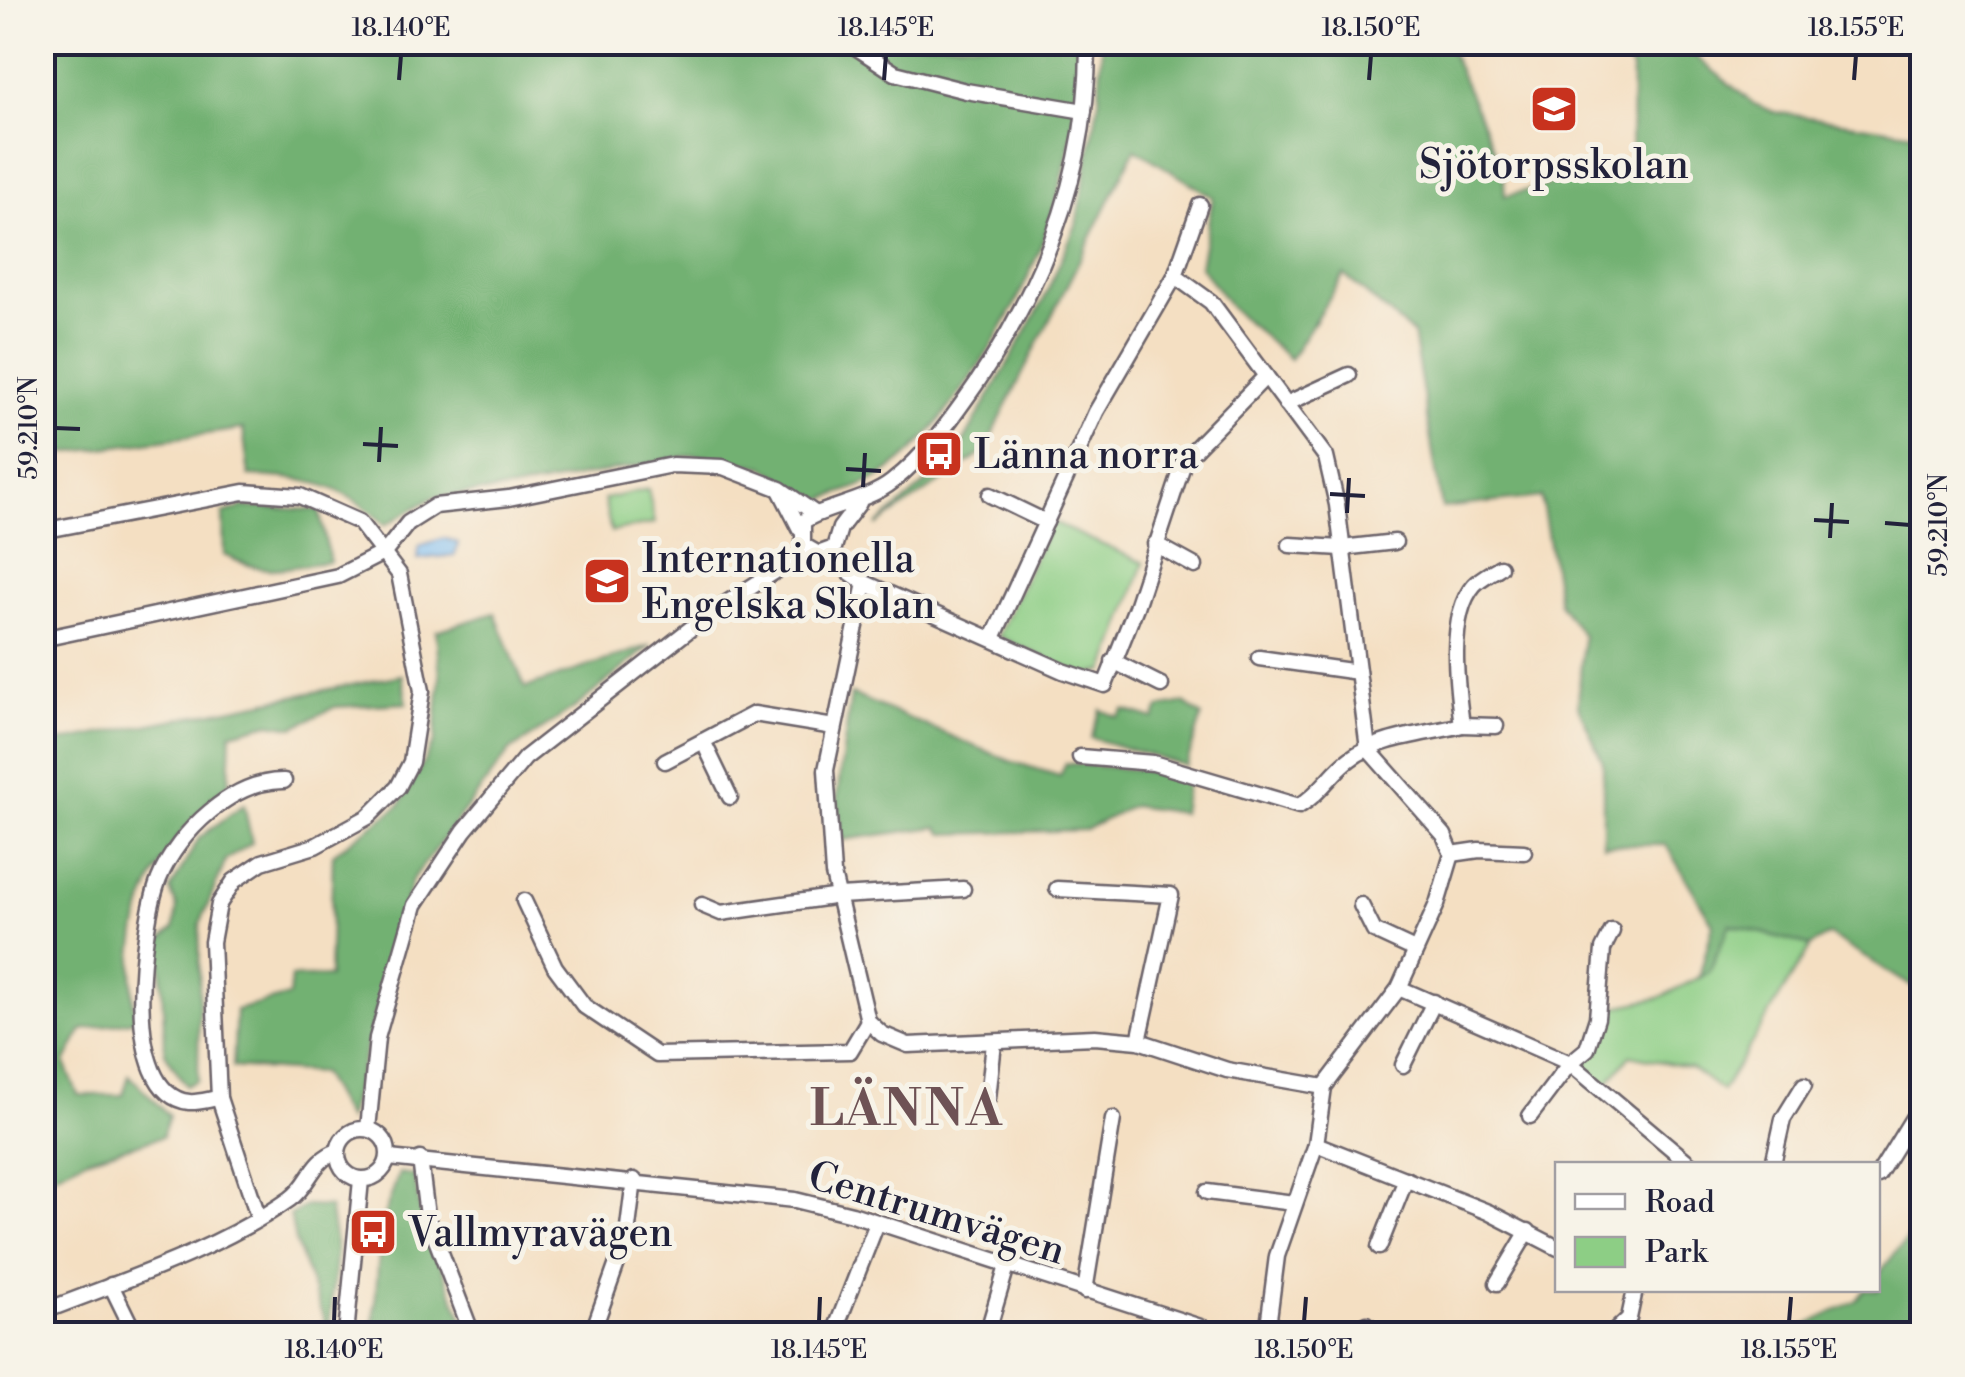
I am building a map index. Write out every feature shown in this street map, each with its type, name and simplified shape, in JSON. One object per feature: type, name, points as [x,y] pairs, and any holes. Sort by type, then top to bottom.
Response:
[{"type":"street","points":[[848,42],[895,73],[966,92],[1084,111]]},
{"type":"street","points":[[368,1129],[378,1038],[415,906],[464,831],[524,758],[759,580],[820,514],[859,503],[891,483],[930,448],[1029,299],[1068,200],[1084,111],[1088,42]]},
{"type":"street","points":[[994,638],[1096,412],[1184,277],[1200,205]]},
{"type":"street","points":[[1184,277],[1211,302],[1326,456],[1368,749],[1444,835],[1452,854],[1437,904],[1399,988],[1324,1087],[1316,1144],[1277,1256],[1267,1334]]},
{"type":"street","points":[[780,490],[800,533],[820,553],[864,583],[1105,685],[1136,608],[1185,459],[1266,376]]},
{"type":"street","points":[[1286,404],[1350,376]]},
{"type":"street","points":[[42,639],[338,576],[385,552],[408,523],[434,506],[510,498],[672,466],[723,466],[780,490],[820,514],[839,536],[849,571]]},
{"type":"street","points":[[42,531],[244,492],[300,496],[329,505],[359,522],[399,574],[422,691],[412,762],[398,787],[368,817],[315,846],[262,862],[234,881],[219,904],[212,942],[219,1098],[258,1216]]},
{"type":"street","points":[[990,495],[1046,522]]},
{"type":"street","points":[[759,580],[820,553],[839,536],[859,503]]},
{"type":"street","points":[[1290,545],[1342,548],[1395,542]]},
{"type":"street","points":[[1155,544],[1195,566]]},
{"type":"street","points":[[1462,725],[1456,655],[1464,607],[1474,586],[1500,567]]},
{"type":"street","points":[[864,583],[826,770],[838,896],[868,1021],[882,1034],[908,1045],[1095,1037],[1139,1041],[1227,1070],[1324,1087]]},
{"type":"street","points":[[1259,658],[1358,672]]},
{"type":"street","points":[[1113,661],[1162,684]]},
{"type":"street","points":[[665,762],[754,714],[834,727]]},
{"type":"street","points":[[1080,757],[1153,763],[1299,806],[1351,758],[1368,749],[1462,725],[1496,726]]},
{"type":"street","points":[[702,742],[730,797]]},
{"type":"street","points":[[219,1098],[188,1102],[171,1095],[158,1081],[141,1010],[140,974],[146,927],[160,878],[203,818],[238,792],[264,780],[284,781]]},
{"type":"street","points":[[1452,854],[1478,850],[1524,852]]},
{"type":"street","points":[[1057,888],[1171,895],[1139,1041]]},
{"type":"street","points":[[702,906],[720,913],[838,896],[963,889]]},
{"type":"street","points":[[524,901],[554,968],[584,1006],[657,1056],[850,1051],[868,1021]]},
{"type":"street","points":[[1361,905],[1374,930],[1414,950]]},
{"type":"street","points":[[1530,1116],[1570,1063],[1587,1049],[1603,949],[1612,931]]},
{"type":"street","points":[[1399,988],[1570,1063],[1688,1162]]},
{"type":"street","points":[[1403,1065],[1434,1002]]},
{"type":"street","points":[[988,1098],[994,1043]]},
{"type":"street","points":[[1773,1162],[1783,1119],[1804,1085]]},
{"type":"street","points":[[1880,1171],[1913,1118]]},
{"type":"street","points":[[1085,1291],[1113,1119]]},
{"type":"street","points":[[42,1312],[112,1285],[294,1196],[320,1157],[338,1152],[352,1132],[368,1129],[384,1139],[389,1158],[379,1174],[361,1180],[346,1173],[338,1152]]},
{"type":"street","points":[[1316,1144],[1528,1231],[1555,1246]]},
{"type":"street","name":"Centrumvägen","points":[[389,1158],[634,1180],[794,1200],[1222,1334]]},
{"type":"street","points":[[420,1159],[427,1216],[472,1334]]},
{"type":"street","points":[[1379,1247],[1406,1179]]},
{"type":"street","points":[[346,1334],[361,1180]]},
{"type":"street","points":[[592,1334],[627,1235],[634,1180]]},
{"type":"street","points":[[1207,1192],[1294,1203]]},
{"type":"street","points":[[834,1333],[876,1223]]},
{"type":"street","points":[[1497,1283],[1528,1231]]},
{"type":"street","points":[[987,1334],[1007,1266]]},
{"type":"street","points":[[112,1285],[135,1334]]},
{"type":"street","points":[[1612,1334],[1629,1318],[1635,1292]]},
{"type":"green space","points":[[1080,42],[1071,136],[1048,227],[1031,271],[987,354],[943,417],[904,459],[868,483],[818,502],[764,467],[694,455],[516,489],[434,497],[385,525],[353,499],[323,485],[249,476],[243,429],[43,456],[42,43]]},
{"type":"green space","points":[[1102,43],[1447,43],[1503,170],[1505,196],[1631,164],[1632,69],[1612,43],[1679,43],[1754,104],[1774,112],[1922,134],[1922,993],[1829,935],[1811,946],[1730,924],[1709,972],[1699,978],[1713,924],[1666,845],[1603,845],[1603,762],[1578,706],[1583,636],[1559,603],[1541,497],[1442,508],[1413,334],[1344,275],[1290,359],[1231,308],[1200,266],[1213,197],[1135,149],[983,453],[876,526],[954,459],[1043,301],[1076,225],[1099,100]]},
{"type":"green space","points":[[648,489],[655,523],[611,532],[604,499]]},
{"type":"green space","points":[[243,507],[319,510],[330,562],[267,569],[224,555],[223,514]]},
{"type":"green space","points":[[1051,522],[1144,563],[1105,671],[1084,676],[998,636]]},
{"type":"green space","points":[[495,613],[525,688],[651,645],[577,706],[510,751],[412,880],[347,1120],[321,1073],[233,1067],[236,1010],[289,996],[291,977],[329,977],[333,854],[400,805],[435,741],[440,677],[436,631]]},
{"type":"green space","points":[[402,675],[407,703],[335,707],[294,727],[270,723],[231,733],[229,783],[181,834],[149,888],[134,949],[135,1020],[82,1030],[65,1063],[78,1095],[123,1095],[129,1075],[169,1116],[162,1137],[88,1158],[43,1180],[43,745]]},
{"type":"green space","points":[[851,694],[1010,761],[1060,776],[1066,763],[1143,770],[1187,780],[1182,813],[1132,806],[1085,830],[944,834],[937,827],[842,840],[837,796]]},
{"type":"green space","points":[[1184,703],[1202,716],[1186,766],[1091,738],[1101,710],[1118,717],[1124,710],[1154,719],[1159,708]]},
{"type":"green space","points":[[244,804],[252,843],[226,860],[200,924],[198,1080],[186,1086],[165,1053],[160,941],[174,929],[177,907],[170,890],[199,838]]},
{"type":"green space","points":[[1729,924],[1811,946],[1722,1091],[1691,1068],[1630,1055],[1604,1088],[1583,1069],[1606,1009],[1659,998],[1709,972]]},
{"type":"green space","points":[[399,1173],[414,1175],[421,1216],[468,1331],[373,1334],[381,1225]]},
{"type":"green space","points":[[306,1206],[329,1207],[336,1249],[329,1333],[295,1241],[290,1215]]},
{"type":"green space","points":[[1922,1219],[1922,1334],[1789,1334],[1857,1300],[1863,1292],[1880,1292],[1880,1272]]},
{"type":"water","points":[[444,538],[458,543],[455,555],[418,559],[419,546]]},
{"type":"place","name":"Sjötorpsskolan","points":[[1554,109]]},
{"type":"place","name":"Länna norra","points":[[939,454]]},
{"type":"place","name":"Internationella Engelska Skolan","points":[[607,581]]},
{"type":"place","name":"Vallmyravägen","points":[[373,1232]]},
{"type":"district","name":"LÄNNA","points":[[907,1107]]}]
